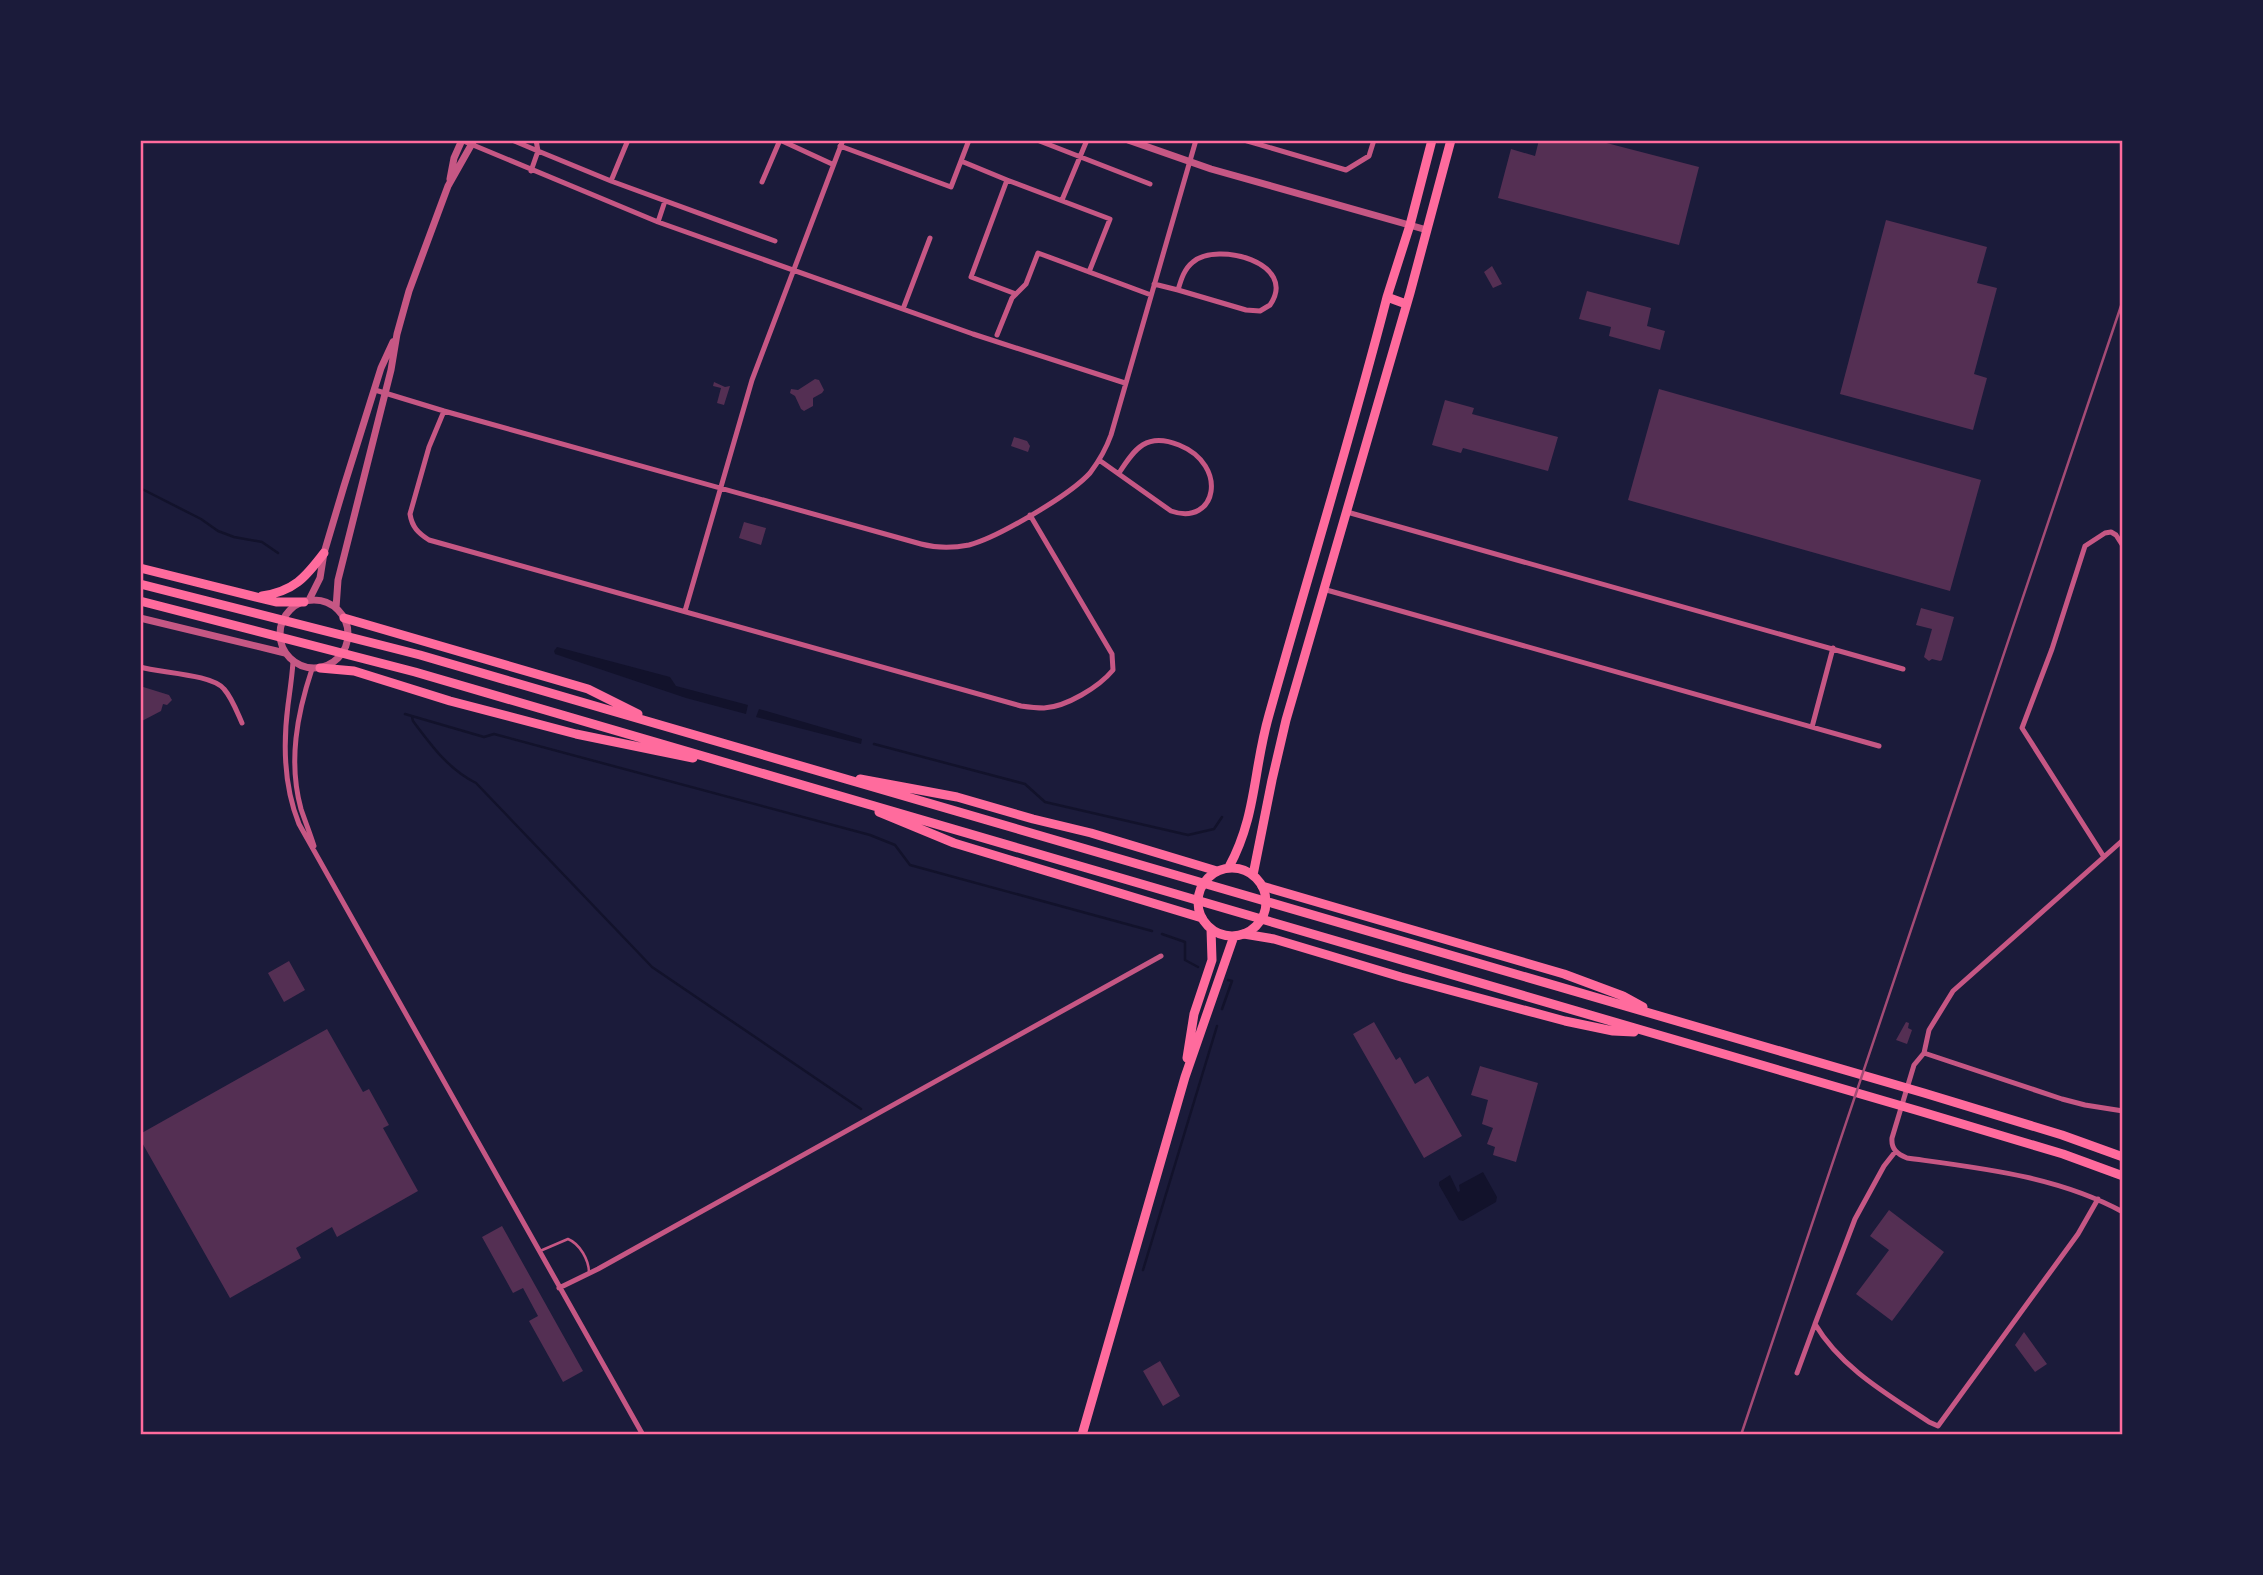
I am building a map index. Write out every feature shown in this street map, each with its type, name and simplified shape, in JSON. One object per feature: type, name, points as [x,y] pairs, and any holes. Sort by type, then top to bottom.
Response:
[{"type":"main road","points":[[1254,875],[1286,720],[1451,140]]},
{"type":"main road","points":[[1229,867],[1241,846],[1250,816],[1268,717],[1387,297],[1410,225],[1431,143],[1448,151]]},
{"type":"main road","points":[[1387,297],[1406,304]]},
{"type":"main road","points":[[257,597],[291,588],[310,573],[324,553]]},
{"type":"main road","points":[[140,569],[283,603],[306,601]]},
{"type":"main road","points":[[140,584],[420,655],[1924,1093],[2062,1135],[2123,1157]]},
{"type":"main road","points":[[140,601],[415,672],[1919,1111],[2063,1154],[2123,1176]]},
{"type":"main road","points":[[344,618],[588,690],[658,724]]},
{"type":"main road","points":[[316,668],[354,671],[450,701],[576,734],[678,756],[719,761]]},
{"type":"main road","points":[[1268,717],[1286,720]]},
{"type":"main road","points":[[836,776],[957,797],[1217,871]]},
{"type":"main road","points":[[852,800],[954,843],[1202,918]]},
{"type":"main road","points":[[1229,867],[1246,870],[1254,875],[1266,897],[1266,908],[1254,928],[1234,936],[1212,929],[1202,918],[1198,908],[1201,886],[1208,877],[1229,867]]},
{"type":"main road","points":[[1262,886],[1564,974],[1623,996],[1653,1014]]},
{"type":"main road","points":[[1185,1077],[1198,1000],[1212,960],[1212,929]]},
{"type":"main road","points":[[1244,934],[1274,939],[1401,977],[1565,1021],[1613,1031],[1650,1034]]},
{"type":"main road","points":[[1082,1435],[1185,1077],[1234,936]]},
{"type":"main road","points":[[1198,1000],[1206,1016]]},
{"type":"street","points":[[449,186],[454,158],[461,140],[473,142],[531,171],[658,222],[903,309],[1125,383]]},
{"type":"street","points":[[512,140],[611,181],[775,241]]},
{"type":"street","points":[[531,171],[538,151],[536,140]]},
{"type":"street","points":[[611,181],[628,140]]},
{"type":"street","points":[[762,182],[780,140],[832,164]]},
{"type":"street","points":[[685,611],[752,380],[841,143],[951,187],[969,140]]},
{"type":"street","points":[[1037,140],[1150,184]]},
{"type":"street","points":[[1062,200],[1087,140]]},
{"type":"street","points":[[1128,140],[1190,161],[1427,230]]},
{"type":"street","points":[[375,390],[937,547],[968,545],[1030,515],[1072,489],[1099,460],[1111,435],[1196,140]]},
{"type":"street","points":[[1244,140],[1346,170],[1369,156],[1374,140]]},
{"type":"street","points":[[337,608],[338,580],[391,370],[397,334],[424,247],[449,186],[473,142]]},
{"type":"street","points":[[961,161],[1110,219],[1089,272]]},
{"type":"street","points":[[1007,180],[971,277],[1016,294]]},
{"type":"street","points":[[658,222],[665,201]]},
{"type":"street","points":[[903,309],[930,238]]},
{"type":"street","points":[[997,335],[1016,294],[1027,284],[1038,253],[1151,295]]},
{"type":"street","points":[[1154,284],[1256,311],[1270,305],[1277,288],[1275,277],[1260,264],[1217,254],[1200,257],[1191,262],[1178,290]]},
{"type":"street","points":[[306,601],[321,601],[337,608],[344,618],[348,636],[337,660],[316,668],[293,662],[285,653],[280,636],[283,618],[306,601],[320,578],[324,553],[381,368],[397,334]]},
{"type":"street","points":[[444,411],[429,447],[410,514],[412,525],[429,540],[1021,706],[1042,708],[1060,705],[1104,681],[1112,670],[1112,654],[1030,515]]},
{"type":"street","points":[[1099,460],[1171,511],[1193,513],[1207,502],[1211,494],[1212,485],[1205,463],[1188,449],[1172,442],[1160,440],[1141,445],[1119,473]]},
{"type":"street","points":[[1345,511],[1903,669]]},
{"type":"street","points":[[2104,856],[2022,728],[2052,649],[2085,546],[2111,532],[2123,546]]},
{"type":"street","points":[[1323,589],[1879,746]]},
{"type":"street","points":[[140,618],[285,653]]},
{"type":"street","points":[[1812,727],[1833,648]]},
{"type":"street","points":[[293,662],[287,707],[286,769],[294,812],[305,837],[316,852],[643,1435]]},
{"type":"street","points":[[140,667],[217,682],[225,690],[242,723]]},
{"type":"street","points":[[316,668],[300,704],[295,764],[302,810],[316,852]]},
{"type":"street","points":[[2123,840],[1953,991],[1933,1022],[1926,1037],[1924,1053],[1914,1065],[1892,1142],[1895,1152],[1907,1158],[2045,1182],[2098,1199],[2123,1212]]},
{"type":"street","points":[[559,1287],[589,1273],[1161,956]]},
{"type":"street","points":[[1924,1053],[2062,1099],[2123,1111]]},
{"type":"street","points":[[1797,1373],[1855,1219],[1884,1166],[1895,1152]]},
{"type":"street","points":[[1815,1324],[1825,1341],[1875,1387],[1938,1426],[2078,1234],[2098,1199]]},
{"type":"lane","points":[[539,1252],[568,1239],[575,1242],[581,1251],[589,1265],[589,1273]]},
{"type":"shaded area","points":[[557,647],[670,677],[676,686],[748,705],[746,714],[686,698],[555,654]]},
{"type":"shaded area","points":[[759,709],[862,739],[861,744],[756,717]]},
{"type":"shaded area","points":[[1483,1172],[1497,1197],[1496,1202],[1463,1221],[1459,1220],[1439,1182],[1450,1175],[1458,1192],[1459,1185]]},
{"type":"building","points":[[1539,140],[1595,140],[1699,167],[1679,245],[1498,198],[1511,149],[1535,156]]},
{"type":"building","points":[[1886,220],[1987,247],[1977,283],[1997,288],[1974,374],[1987,378],[1973,430],[1840,394]]},
{"type":"building","points":[[1492,266],[1502,284],[1493,288],[1484,272]]},
{"type":"building","points":[[1587,291],[1651,308],[1647,326],[1665,331],[1660,350],[1609,336],[1611,327],[1579,319]]},
{"type":"building","points":[[815,379],[819,380],[824,390],[813,398],[813,406],[804,411],[795,396],[790,393],[791,389],[798,390]]},
{"type":"building","points":[[714,382],[725,387],[730,386],[724,405],[717,403],[721,388],[713,386]]},
{"type":"building","points":[[1659,389],[1981,480],[1950,591],[1628,500]]},
{"type":"building","points":[[1445,400],[1474,408],[1472,414],[1558,437],[1548,471],[1463,448],[1461,453],[1432,445]]},
{"type":"building","points":[[1014,437],[1027,441],[1030,446],[1028,452],[1011,446]]},
{"type":"building","points":[[744,522],[766,528],[761,545],[739,538]]},
{"type":"building","points":[[1921,608],[1954,617],[1940,661],[1929,661],[1924,657],[1932,629],[1916,625]]},
{"type":"building","points":[[140,686],[169,695],[172,700],[167,705],[163,704],[161,711],[140,722]]},
{"type":"building","points":[[289,961],[305,990],[284,1002],[268,973]]},
{"type":"building","points":[[1374,1022],[1396,1060],[1400,1057],[1415,1084],[1428,1076],[1462,1136],[1424,1158],[1353,1034]]},
{"type":"building","points":[[1906,1022],[1912,1030],[1907,1044],[1896,1040]]},
{"type":"building","points":[[327,1029],[363,1092],[369,1089],[389,1125],[383,1128],[418,1191],[337,1237],[332,1227],[296,1248],[301,1258],[230,1298],[140,1139],[140,1134]]},
{"type":"building","points":[[1480,1066],[1538,1083],[1516,1162],[1493,1155],[1495,1147],[1487,1144],[1493,1128],[1482,1124],[1488,1100],[1471,1095]]},
{"type":"building","points":[[1889,1210],[1944,1252],[1892,1321],[1856,1294],[1889,1250],[1870,1236]]},
{"type":"building","points":[[502,1226],[583,1371],[563,1382],[529,1321],[538,1316],[523,1288],[513,1293],[482,1237]]},
{"type":"building","points":[[2024,1332],[2047,1364],[2035,1372],[2015,1345]]},
{"type":"building","points":[[1160,1361],[1180,1396],[1163,1406],[1143,1371]]},
{"type":"waterway","points":[[140,488],[201,519],[218,531],[262,542],[278,553]]},
{"type":"waterway","points":[[405,714],[484,737],[494,734],[870,835],[895,845],[910,865],[1152,931]]},
{"type":"waterway","points":[[412,717],[441,756],[457,771],[476,783],[652,967],[861,1109]]},
{"type":"waterway","points":[[874,744],[1025,784],[1045,802],[1188,835],[1214,829],[1222,817]]},
{"type":"waterway","points":[[1162,934],[1185,942],[1185,960],[1198,967]]},
{"type":"waterway","points":[[1222,1009],[1232,981],[1228,980]]},
{"type":"waterway","points":[[1143,1270],[1217,1026]]},
{"type":"railway","points":[[1741,1435],[2123,300]]}]
